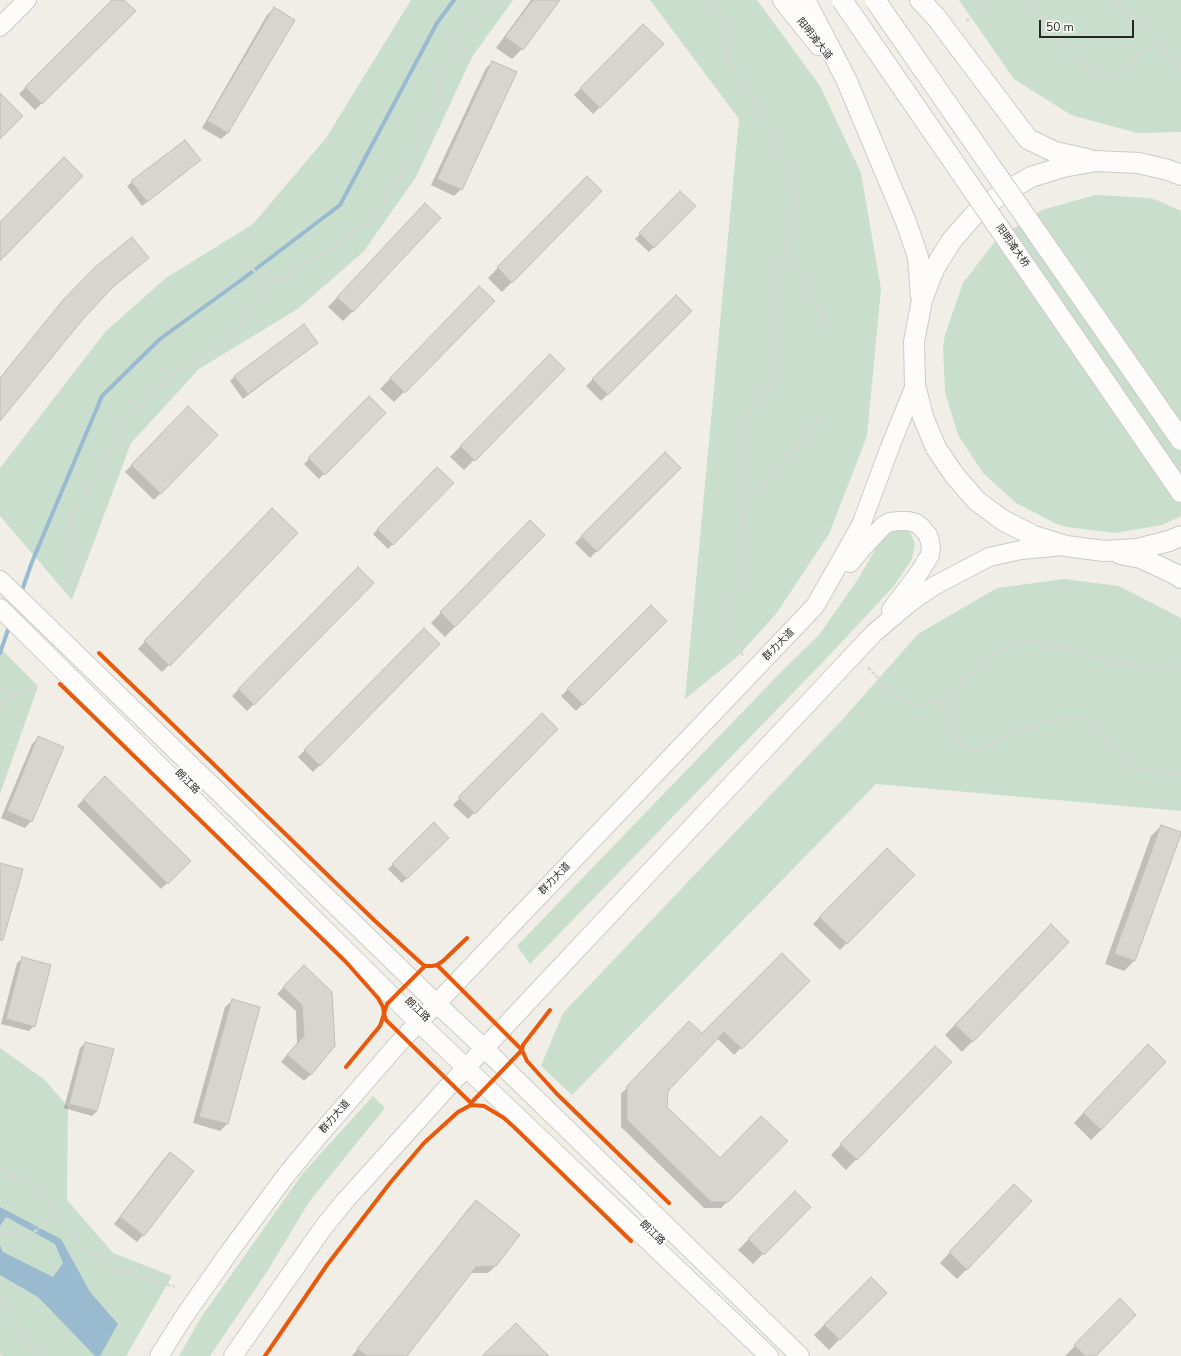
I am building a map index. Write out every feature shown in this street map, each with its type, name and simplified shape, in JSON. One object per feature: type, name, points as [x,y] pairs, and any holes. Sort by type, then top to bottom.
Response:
[{"type":"highway","name":"阳明滩大道","points":[[783,0],[846,79]]},
{"type":"highway","points":[[805,0],[846,79],[906,222],[918,257],[922,300]]},
{"type":"highway","name":"阳明滩大桥","points":[[842,0],[1181,492]]},
{"type":"highway","points":[[875,0],[1181,440]]},
{"type":"highway","points":[[920,0],[936,17]]},
{"type":"highway","points":[[925,0],[936,17],[1028,139],[1055,152],[1096,161],[1139,163],[1168,170],[1181,175]]},
{"type":"highway","points":[[1096,161],[1063,167],[1031,177],[1001,194],[974,215],[952,240],[934,269],[922,300],[914,342],[915,385],[923,417],[936,448],[955,476],[977,501],[1004,521],[1034,536],[1066,546],[1141,558],[1181,578]]},
{"type":"highway","points":[[1104,551],[1137,549],[1169,541],[1181,536]]},
{"type":"main road","points":[[0,27],[27,0]]},
{"type":"main road","name":"群力大道","points":[[159,1356],[183,1318],[230,1251],[292,1169],[346,1103],[418,1022],[815,606],[861,525],[915,385]]},
{"type":"main road","points":[[236,1352],[327,1223],[344,1202],[466,1067],[874,633],[919,573],[930,555],[931,548],[928,535],[916,523],[908,521],[890,522],[884,525],[865,545],[815,606]]},
{"type":"main road","points":[[874,633],[907,605],[934,586],[989,557],[1021,550],[1066,546]]},
{"type":"main road","name":"朗江路","points":[[0,580],[800,1356]]},
{"type":"main road","name":"朗江路","points":[[0,608],[418,1022],[769,1356]]},
{"type":"path","points":[[65,583],[72,521],[122,427],[172,376],[226,342],[273,285],[371,222],[416,151],[457,38],[492,0]]},
{"type":"path","points":[[717,0],[730,60],[777,137],[799,196],[785,250],[770,271],[767,307],[784,359],[772,383],[751,411],[736,456],[745,507],[731,627],[743,656]]},
{"type":"path","points":[[966,21],[980,10],[989,0]]},
{"type":"path","points":[[1032,0],[1056,38],[1074,59],[1090,67],[1102,80],[1116,76],[1157,42]]},
{"type":"path","points":[[1114,0],[1157,42],[1181,70]]},
{"type":"path","points":[[785,250],[824,315],[828,329]]},
{"type":"path","points":[[238,258],[273,285]]},
{"type":"path","points":[[745,507],[821,416]]},
{"type":"path","points":[[868,667],[894,696],[913,706],[940,701],[1001,647],[1023,639],[1140,668],[1181,667]]},
{"type":"path","points":[[0,709],[0,706],[15,693],[38,686]]},
{"type":"path","points":[[940,701],[958,742],[976,750],[1048,720],[1086,718],[1130,769],[1181,774]]},
{"type":"path","points":[[0,1170],[38,1188],[85,1252],[123,1272],[175,1287]]},
{"type":"path","points":[[0,1232],[27,1238],[58,1215]]},
{"type":"path","points":[[0,1298],[37,1356]]},
{"type":"green space","points":[[411,0],[513,0],[472,57],[416,177],[364,251],[299,308],[199,369],[131,443],[72,600],[0,516],[0,468],[106,331],[166,278],[253,224],[326,138]]},
{"type":"green space","points":[[650,0],[757,0],[820,86],[861,173],[881,289],[867,436],[829,534],[776,614],[738,656],[685,699],[739,119]]},
{"type":"green space","points":[[959,0],[1181,0],[1181,132],[1137,133],[1071,115],[1014,79]]},
{"type":"green space","points":[[1095,195],[1150,198],[1181,211],[1181,516],[1162,525],[1115,533],[1067,527],[1057,524],[1016,503],[983,473],[958,435],[945,392],[943,346],[945,335],[963,283],[996,240],[1042,210]]},
{"type":"green space","points":[[896,529],[910,531],[915,544],[912,559],[894,586],[823,662],[530,964],[517,946],[783,670],[819,635],[858,579],[881,540]]},
{"type":"green space","points":[[1064,579],[1119,586],[1181,618],[1181,811],[876,784],[572,1095],[541,1066],[563,1013],[842,720],[918,634],[997,588]]},
{"type":"green space","points":[[0,648],[38,686],[0,794]]},
{"type":"green space","points":[[0,1048],[45,1080],[68,1107],[67,1200],[113,1253],[172,1276],[126,1356],[2,1356],[0,1353]]},
{"type":"green space","points":[[373,1096],[385,1108],[309,1202],[268,1270],[210,1356],[179,1356],[202,1316],[303,1173]]},
{"type":"water","points":[[0,1207],[61,1239],[90,1292],[118,1324],[100,1356],[95,1356],[38,1297],[0,1275],[0,1245],[3,1252],[53,1277],[63,1263],[55,1244],[6,1217],[0,1226]]},
{"type":"building","points":[[112,0],[124,0],[136,11],[42,104],[25,87]]},
{"type":"building","points":[[533,0],[560,0],[523,50],[505,37]]},
{"type":"building","points":[[274,7],[295,20],[228,133],[207,121]]},
{"type":"building","points":[[643,24],[664,44],[600,108],[580,88]]},
{"type":"building","points":[[492,61],[517,72],[462,190],[437,179]]},
{"type":"building","points":[[0,93],[23,116],[0,139]]},
{"type":"building","points":[[185,140],[201,160],[147,202],[131,181]]},
{"type":"building","points":[[64,157],[83,176],[0,261],[0,222]]},
{"type":"building","points":[[587,176],[602,191],[512,283],[497,267]]},
{"type":"building","points":[[680,191],[696,206],[654,248],[639,233]]},
{"type":"building","points":[[425,203],[441,218],[353,312],[337,297]]},
{"type":"building","points":[[132,237],[149,258],[114,286],[84,318],[0,421],[0,378],[63,300],[94,268]]},
{"type":"building","points":[[479,286],[495,301],[405,393],[390,378]]},
{"type":"building","points":[[676,295],[692,311],[608,395],[592,379]]},
{"type":"building","points":[[304,324],[318,343],[248,394],[234,376]]},
{"type":"building","points":[[550,354],[565,369],[475,461],[460,446]]},
{"type":"building","points":[[369,396],[386,413],[325,475],[308,458]]},
{"type":"building","points":[[188,406],[218,435],[161,494],[131,465]]},
{"type":"building","points":[[665,452],[681,468],[597,552],[581,536]]},
{"type":"building","points":[[437,467],[454,483],[393,545],[377,529]]},
{"type":"building","points":[[272,508],[298,533],[170,666],[144,641]]},
{"type":"building","points":[[530,520],[545,535],[455,627],[440,612]]},
{"type":"building","points":[[358,567],[374,583],[254,705],[238,689]]},
{"type":"building","points":[[651,605],[667,621],[583,705],[567,689]]},
{"type":"building","points":[[424,628],[440,644],[320,766],[304,750]]},
{"type":"building","points":[[542,713],[558,729],[475,814],[458,797]]},
{"type":"building","points":[[38,736],[64,747],[32,822],[7,811]]},
{"type":"building","points":[[105,776],[191,861],[168,884],[83,799]]},
{"type":"building","points":[[434,822],[449,838],[407,879],[392,864]]},
{"type":"building","points":[[1161,825],[1181,832],[1181,834],[1135,961],[1114,954]]},
{"type":"building","points":[[887,848],[915,875],[847,944],[819,917]]},
{"type":"building","points":[[0,863],[23,869],[3,940],[0,940]]},
{"type":"building","points":[[1051,924],[1069,942],[973,1042],[955,1025]]},
{"type":"building","points":[[782,953],[810,981],[742,1049],[724,1032],[668,1091],[667,1107],[720,1158],[761,1116],[788,1141],[728,1202],[711,1202],[627,1120],[627,1086],[689,1021],[702,1033]]},
{"type":"building","points":[[22,957],[51,965],[35,1027],[6,1019]]},
{"type":"building","points":[[304,965],[332,992],[335,1046],[311,1075],[287,1055],[304,1036],[302,1005],[283,987]]},
{"type":"building","points":[[232,999],[260,1007],[228,1124],[199,1117]]},
{"type":"building","points":[[85,1042],[114,1049],[97,1111],[69,1104]]},
{"type":"building","points":[[1148,1044],[1166,1062],[1101,1130],[1083,1113]]},
{"type":"building","points":[[935,1046],[952,1062],[857,1160],[840,1144]]},
{"type":"building","points":[[170,1152],[194,1171],[144,1236],[120,1217]]},
{"type":"building","points":[[1014,1184],[1032,1201],[967,1270],[949,1252]]},
{"type":"building","points":[[795,1191],[811,1207],[764,1255],[748,1239]]},
{"type":"building","points":[[476,1200],[520,1235],[496,1266],[476,1267],[407,1356],[367,1356],[357,1349]]},
{"type":"building","points":[[871,1277],[887,1293],[840,1340],[824,1325]]},
{"type":"building","points":[[1120,1298],[1136,1315],[1096,1356],[1085,1356],[1074,1345]]},
{"type":"building","points":[[516,1323],[549,1356],[482,1356]]},
{"type":"waterway","points":[[21,593],[32,562],[102,396],[160,339],[244,278],[340,205],[437,23],[454,0]]},
{"type":"waterway","points":[[0,653],[10,624]]},
{"type":"cycle path","points":[[99,653],[374,920],[421,963],[425,966],[437,965],[467,938]]},
{"type":"cycle path","points":[[60,684],[346,962],[378,998],[383,1007],[384,1014],[380,1026],[346,1067]]},
{"type":"cycle path","points":[[425,966],[387,1004],[384,1014],[386,1020],[471,1103],[522,1050],[437,965]]},
{"type":"cycle path","points":[[550,1010],[523,1045],[522,1050],[527,1061],[557,1094],[669,1203]]},
{"type":"cycle path","points":[[265,1356],[327,1265],[390,1183],[424,1143],[458,1112],[471,1105],[484,1106],[504,1118],[631,1241]]}]
